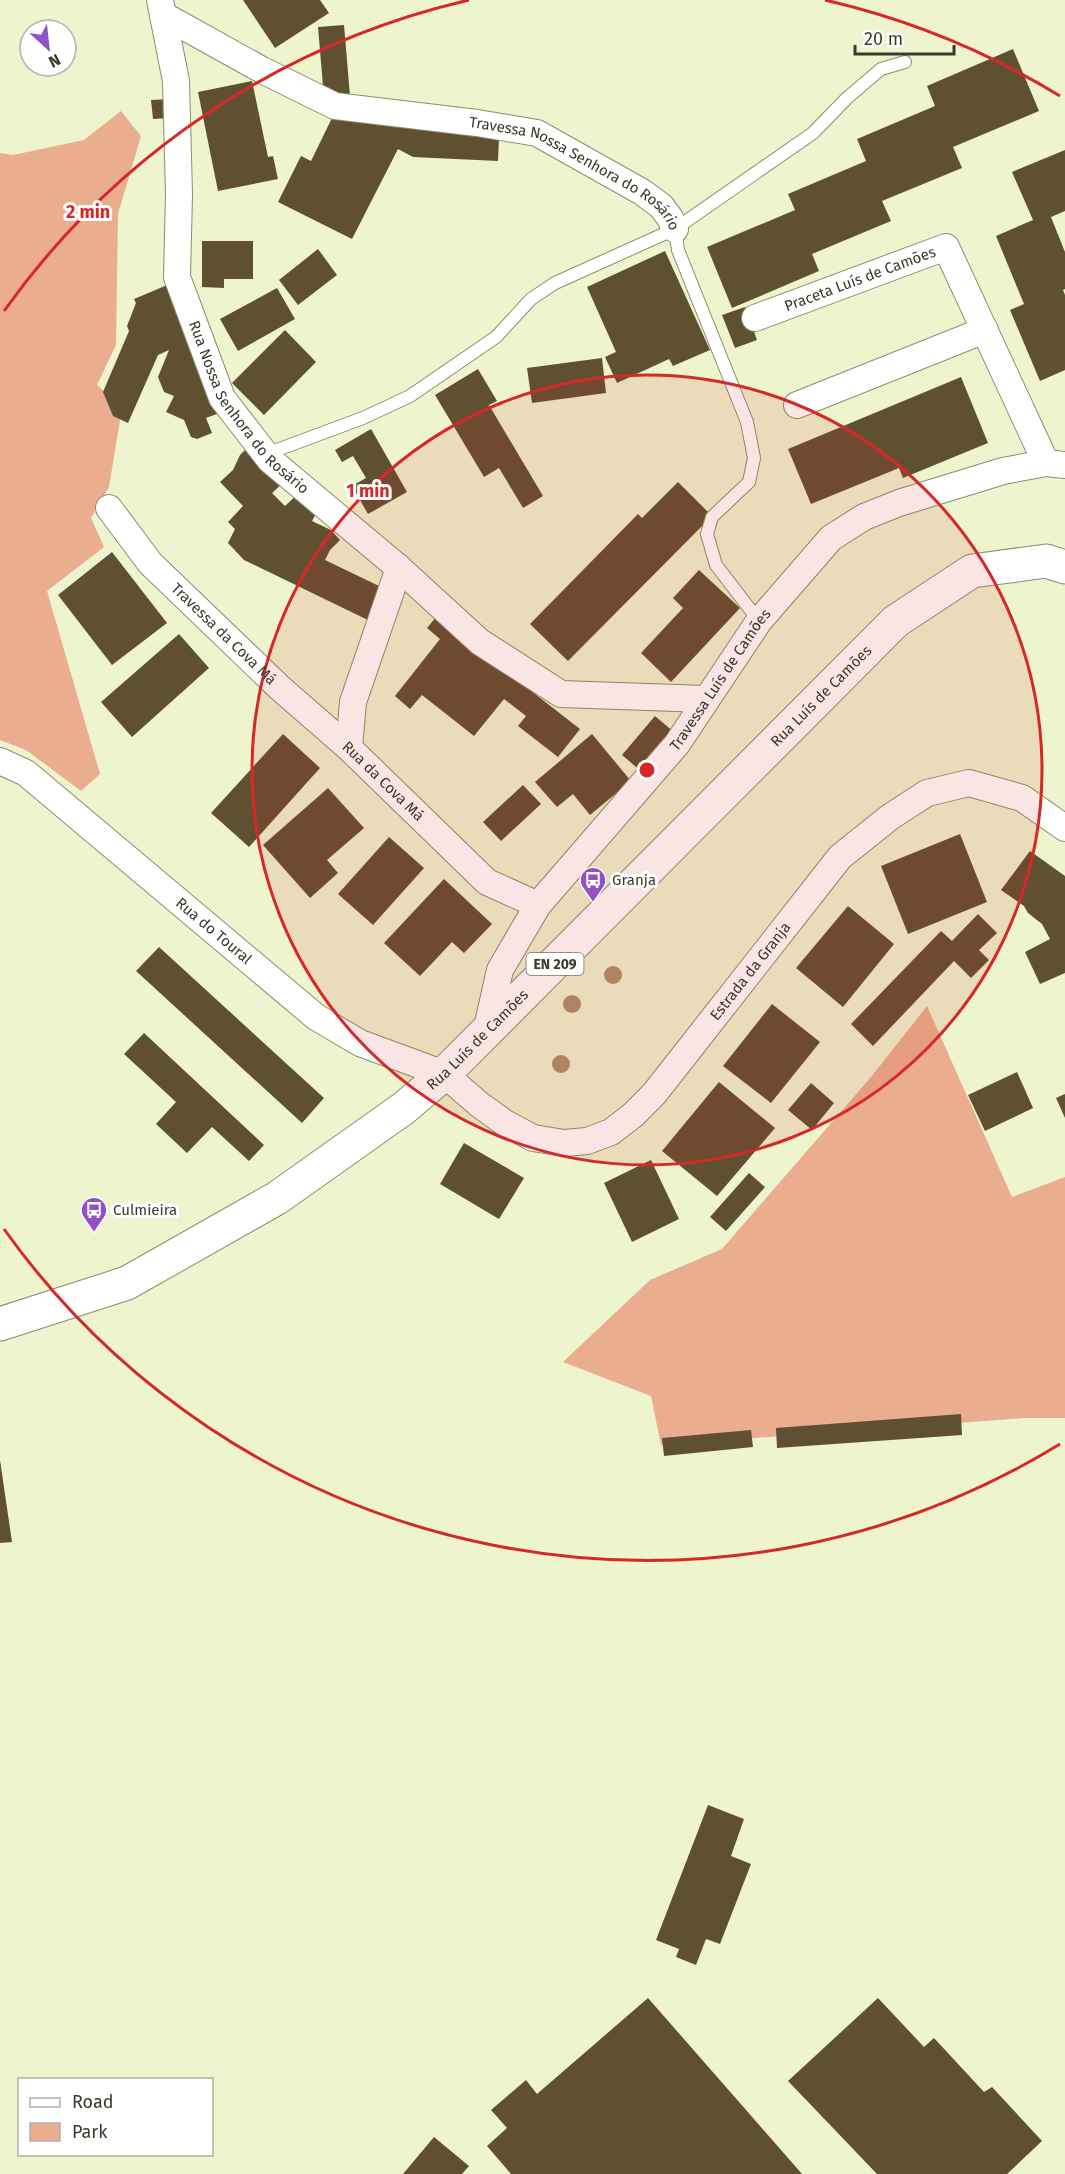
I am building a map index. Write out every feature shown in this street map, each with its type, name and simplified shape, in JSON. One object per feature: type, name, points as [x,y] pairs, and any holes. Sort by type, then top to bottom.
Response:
[{"type":"main road","name":"Rua Luís de Camões","points":[[0,1324],[127,1283],[277,1198],[404,1108],[444,1074],[896,621],[972,571],[1046,561],[1065,567]]},
{"type":"street","name":"Travessa Nossa Senhora do Rosário","points":[[162,8],[262,70],[335,106],[477,123],[537,133],[642,192],[662,206],[675,229]]},
{"type":"street","name":"Rua Nossa Senhora do Rosário","points":[[162,8],[176,81],[177,277],[222,398],[266,454],[399,568],[480,642],[561,694],[706,699]]},
{"type":"street","name":"Praceta Luís de Camões","points":[[755,318],[946,247],[985,330],[1056,464]]},
{"type":"street","points":[[797,405],[985,330]]},
{"type":"street","name":"Travessa Luís de Camões","points":[[486,1032],[500,970],[538,905],[677,744],[759,621],[831,538],[864,517],[899,502],[1003,471],[1056,464]]},
{"type":"street","name":"Travessa da Cova Má","points":[[109,508],[150,563],[280,688],[349,748]]},
{"type":"street","name":"Rua da Cova Má","points":[[399,568],[353,702],[349,748],[487,882],[538,905]]},
{"type":"street","name":"Rua do Toural","points":[[0,761],[26,773],[316,1017],[360,1043],[444,1074]]},
{"type":"street","name":"Estrada da Granja","points":[[444,1074],[480,1106],[533,1138],[564,1143],[587,1141],[611,1132],[633,1115],[654,1094],[840,857],[891,817],[927,793],[969,783],[1022,798],[1065,828]]},
{"type":"lane","points":[[759,621],[716,565],[707,534],[712,517],[749,482],[754,458],[747,422],[678,250],[675,229],[813,133],[847,98],[881,69],[905,62]]},
{"type":"lane","name":"Travessa Nossa Senhora do Rosário","points":[[266,454],[363,418],[410,396],[496,337],[531,299],[555,283],[675,229]]},
{"type":"green space","points":[[121,111],[141,136],[118,214],[116,345],[97,385],[122,408],[109,487],[91,518],[104,547],[47,591],[100,774],[81,791],[26,750],[0,740],[0,153],[13,155],[84,140]]},
{"type":"green space","points":[[927,1006],[1012,1197],[1065,1177],[1065,1418],[1024,1418],[661,1445],[651,1396],[563,1362],[650,1280],[722,1249],[871,1077]]},
{"type":"building","points":[[243,0],[320,0],[329,13],[275,48]]},
{"type":"building","points":[[344,25],[350,96],[324,98],[318,27]]},
{"type":"building","points":[[1013,49],[1039,111],[953,147],[962,168],[882,201],[891,221],[812,254],[819,271],[732,308],[707,247],[795,210],[788,194],[866,161],[857,139],[935,106],[927,86]]},
{"type":"building","points":[[252,81],[268,157],[273,156],[278,179],[218,191],[198,92]]},
{"type":"building","points":[[171,99],[172,118],[153,119],[151,100]]},
{"type":"building","points":[[332,118],[499,138],[498,161],[413,157],[398,149],[352,239],[278,202],[301,156],[311,161]]},
{"type":"building","points":[[1065,150],[1065,211],[1051,217],[1065,252],[1065,289],[1063,290],[1065,295],[1065,370],[1040,381],[1010,310],[1024,304],[996,236],[1033,220],[1012,172]]},
{"type":"building","points":[[202,241],[253,241],[253,279],[224,279],[224,288],[202,287]]},
{"type":"building","points":[[318,249],[337,275],[298,305],[279,280]]},
{"type":"building","points":[[665,251],[710,350],[673,366],[669,359],[617,383],[605,357],[616,352],[587,287]]},
{"type":"building","points":[[172,283],[225,411],[206,418],[212,433],[197,439],[191,437],[184,420],[166,412],[174,396],[164,392],[158,377],[169,350],[158,355],[128,423],[113,416],[103,392],[129,331],[127,326],[136,303],[134,299]]},
{"type":"building","points":[[277,288],[295,319],[238,351],[220,319]]},
{"type":"building","points":[[745,307],[757,340],[735,348],[722,315]]},
{"type":"building","points":[[285,330],[316,362],[264,415],[232,383]]},
{"type":"building","points":[[602,358],[606,393],[532,403],[527,368]]},
{"type":"building","points":[[478,369],[497,401],[489,405],[543,496],[523,508],[499,468],[484,477],[435,395]]},
{"type":"building","points":[[961,377],[988,443],[903,478],[899,468],[811,504],[788,449]]},
{"type":"building","points":[[371,429],[407,492],[368,514],[352,486],[366,478],[353,456],[342,462],[335,450]]},
{"type":"building","points":[[251,444],[286,480],[272,493],[285,506],[301,491],[319,508],[312,521],[331,530],[340,540],[330,550],[325,560],[379,586],[386,594],[372,622],[244,560],[228,543],[235,529],[228,522],[243,506],[220,482],[233,470],[240,455]]},
{"type":"building","points":[[678,482],[712,516],[568,661],[530,624],[638,514],[642,518]]},
{"type":"building","points":[[112,552],[167,623],[112,665],[58,595]]},
{"type":"building","points":[[699,570],[740,608],[671,682],[641,653],[683,608],[673,598]]},
{"type":"building","points":[[436,617],[580,729],[558,757],[518,726],[526,716],[504,699],[474,736],[422,695],[410,709],[395,696],[440,639],[427,628]]},
{"type":"building","points":[[179,634],[209,668],[132,737],[101,702]]},
{"type":"building","points":[[655,716],[675,733],[642,772],[622,755]]},
{"type":"building","points":[[283,734],[320,768],[249,847],[211,813]]},
{"type":"building","points":[[592,734],[631,781],[590,815],[573,794],[557,807],[535,782]]},
{"type":"building","points":[[523,785],[541,804],[501,841],[483,822]]},
{"type":"building","points":[[328,788],[364,828],[327,860],[338,873],[310,898],[263,845]]},
{"type":"building","points":[[960,834],[987,902],[908,934],[881,866]]},
{"type":"building","points":[[389,837],[424,868],[373,925],[338,894]]},
{"type":"building","points":[[1030,851],[1065,876],[1065,973],[1040,984],[1025,952],[1050,939],[1042,924],[1028,913],[1024,906],[1001,890]]},
{"type":"building","points":[[444,879],[492,924],[464,953],[452,942],[420,976],[384,943]]},
{"type":"building","points":[[848,906],[894,944],[843,1007],[796,968]]},
{"type":"building","points":[[978,914],[997,933],[979,950],[989,960],[971,978],[954,961],[873,1046],[851,1024],[941,931],[952,941]]},
{"type":"building","points":[[159,947],[324,1098],[302,1123],[136,971]]},
{"type":"building","points":[[772,1004],[820,1042],[771,1103],[723,1066]]},
{"type":"building","points":[[144,1033],[264,1145],[249,1161],[212,1127],[187,1153],[156,1124],[176,1102],[124,1054]]},
{"type":"building","points":[[1017,1072],[1033,1108],[985,1131],[968,1095]]},
{"type":"building","points":[[719,1082],[775,1128],[717,1196],[662,1151]]},
{"type":"building","points":[[811,1083],[834,1103],[812,1130],[788,1110]]},
{"type":"building","points":[[1065,1094],[1065,1118],[1056,1098]]},
{"type":"building","points":[[464,1143],[524,1178],[499,1219],[440,1184]]},
{"type":"building","points":[[651,1160],[679,1219],[632,1242],[604,1183]]},
{"type":"building","points":[[749,1173],[765,1187],[726,1231],[710,1217]]},
{"type":"building","points":[[961,1414],[962,1435],[777,1448],[776,1428]]},
{"type":"building","points":[[751,1430],[753,1447],[664,1456],[662,1438]]},
{"type":"building","points":[[0,1460],[12,1542],[0,1543]]},
{"type":"building","points":[[708,1805],[744,1819],[731,1856],[751,1864],[720,1944],[706,1939],[696,1965],[676,1957],[679,1949],[656,1940]]},
{"type":"building","points":[[648,1998],[802,2174],[511,2174],[487,2146],[507,2128],[491,2110],[526,2080],[537,2094]]},
{"type":"building","points":[[878,1998],[924,2047],[934,2038],[984,2092],[992,2087],[1042,2141],[1007,2174],[877,2174],[788,2081]]},
{"type":"building","points":[[434,2137],[469,2166],[462,2174],[403,2174]]},
{"type":"place","name":"Granja","points":[[593,903]]},
{"type":"place","name":"Culmieira","points":[[94,1233]]}]
